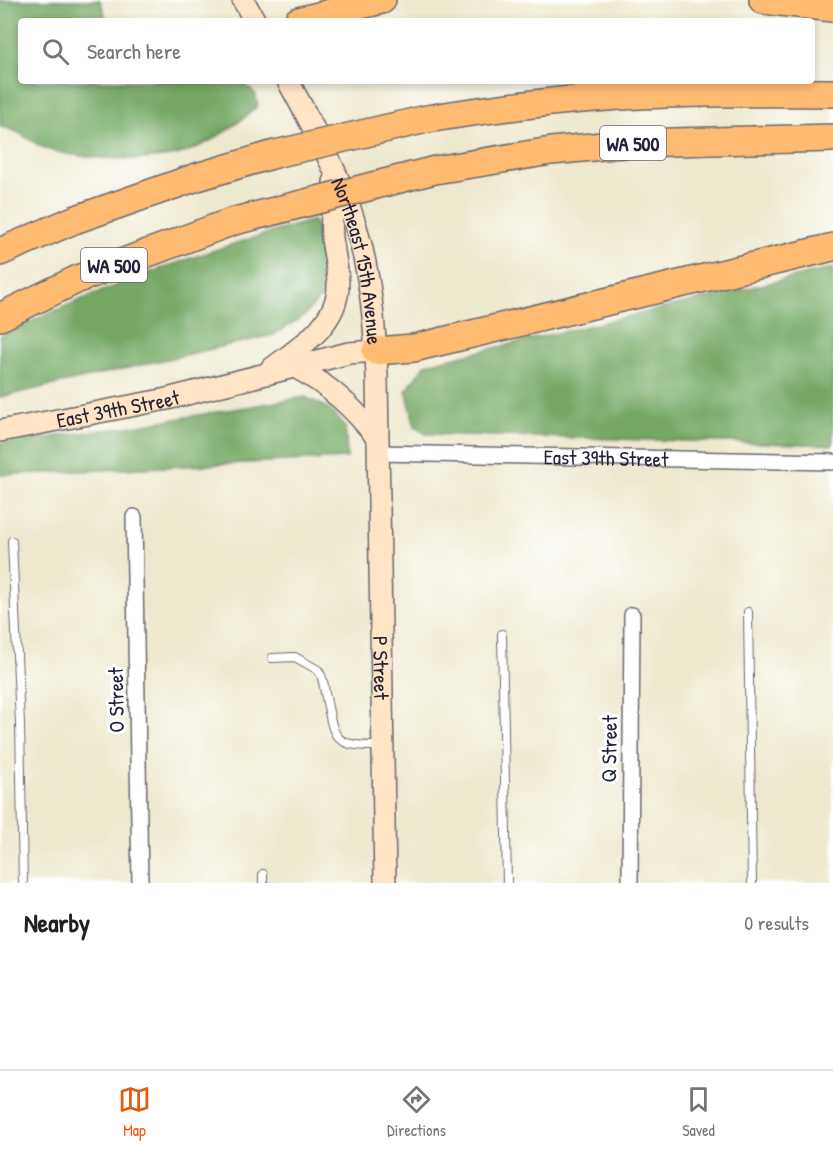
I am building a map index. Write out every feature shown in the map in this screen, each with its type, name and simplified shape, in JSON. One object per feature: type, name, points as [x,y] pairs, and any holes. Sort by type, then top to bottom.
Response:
[{"type":"highway","points":[[310,18],[382,0]]},
{"type":"highway","points":[[763,0],[833,8]]},
{"type":"highway","name":"WA 500","points":[[0,252],[74,220],[197,177],[275,154],[427,118],[512,106],[597,98],[706,93],[833,93]]},
{"type":"highway","name":"WA 500","points":[[0,317],[78,279],[231,222],[435,170],[551,151],[634,143],[833,138]]},
{"type":"highway","points":[[376,351],[414,348],[833,247]]},
{"type":"main road","points":[[243,0],[253,18]]},
{"type":"main road","name":"Northeast 15th Avenue","points":[[290,84],[335,173],[356,225],[364,256],[376,351],[378,446]]},
{"type":"main road","points":[[263,375],[313,337],[323,325],[335,300],[338,288],[332,237],[335,173]]},
{"type":"main road","name":"East 39th Street","points":[[0,431],[167,399],[349,353],[376,351]]},
{"type":"main road","points":[[295,367],[337,393],[351,405],[378,446]]},
{"type":"main road","name":"P Street","points":[[378,446],[386,883]]},
{"type":"street","name":"East 39th Street","points":[[378,446],[833,462]]},
{"type":"street","name":"O Street","points":[[134,517],[140,883]]},
{"type":"street","name":"Q Street","points":[[630,883],[632,615]]},
{"type":"lane","points":[[12,541],[20,724],[23,883]]},
{"type":"lane","points":[[748,612],[752,883]]},
{"type":"lane","points":[[502,634],[507,883]]},
{"type":"lane","points":[[272,658],[295,657],[318,670],[332,728],[339,738],[354,746],[383,746]]},
{"type":"green space","points":[[0,0],[100,0],[106,18],[18,18],[18,84],[243,84],[255,93],[258,106],[220,135],[186,152],[162,157],[114,159],[67,154],[46,149],[21,134],[0,127]]},
{"type":"green space","points":[[314,220],[322,254],[321,297],[303,317],[273,335],[0,397],[0,336],[76,301],[154,271]]},
{"type":"green space","points":[[833,268],[833,445],[426,434],[415,426],[406,390],[426,364]]},
{"type":"green space","points":[[305,397],[328,408],[345,425],[347,458],[0,475],[0,443],[121,428]]}]
